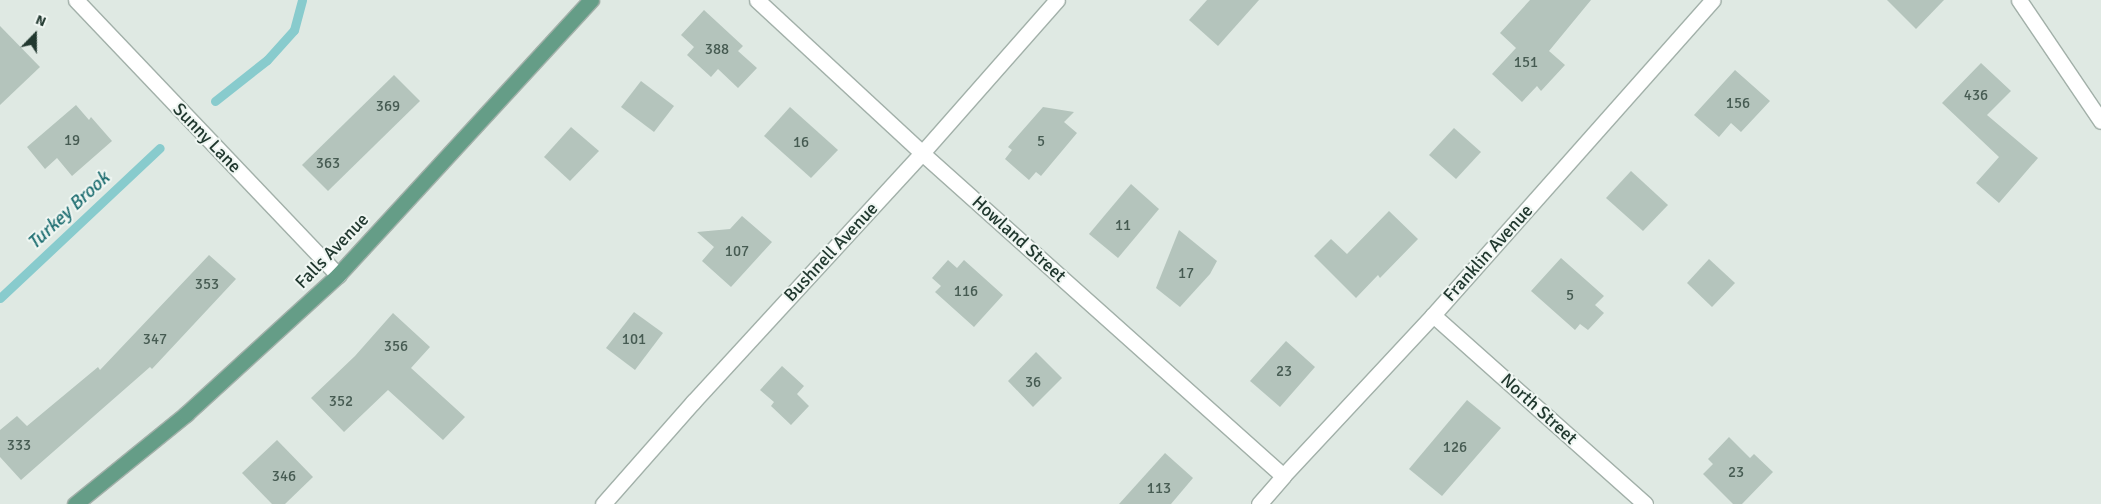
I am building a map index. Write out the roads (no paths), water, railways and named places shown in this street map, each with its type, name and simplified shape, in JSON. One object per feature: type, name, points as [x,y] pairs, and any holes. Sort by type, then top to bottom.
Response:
[{"type":"main road","name":"Falls Avenue","points":[[75,504],[186,414],[338,275],[591,0]]},
{"type":"street","name":"Sunny Lane","points":[[76,0],[338,275]]},
{"type":"street","name":"Howland Street","points":[[757,0],[922,153],[1283,476]]},
{"type":"street","name":"Bushnell Avenue","points":[[603,504],[693,402],[922,153],[1057,0]]},
{"type":"street","name":"Franklin Avenue","points":[[1260,504],[1283,476],[1433,315],[1713,0]]},
{"type":"street","points":[[2019,0],[2101,121]]},
{"type":"street","name":"North Street","points":[[1433,315],[1645,504]]},
{"type":"waterway","name":"Turkey Brook","points":[[215,101],[267,60],[294,30],[302,0]]},
{"type":"waterway","name":"Turkey Brook","points":[[0,298],[160,148]]}]
